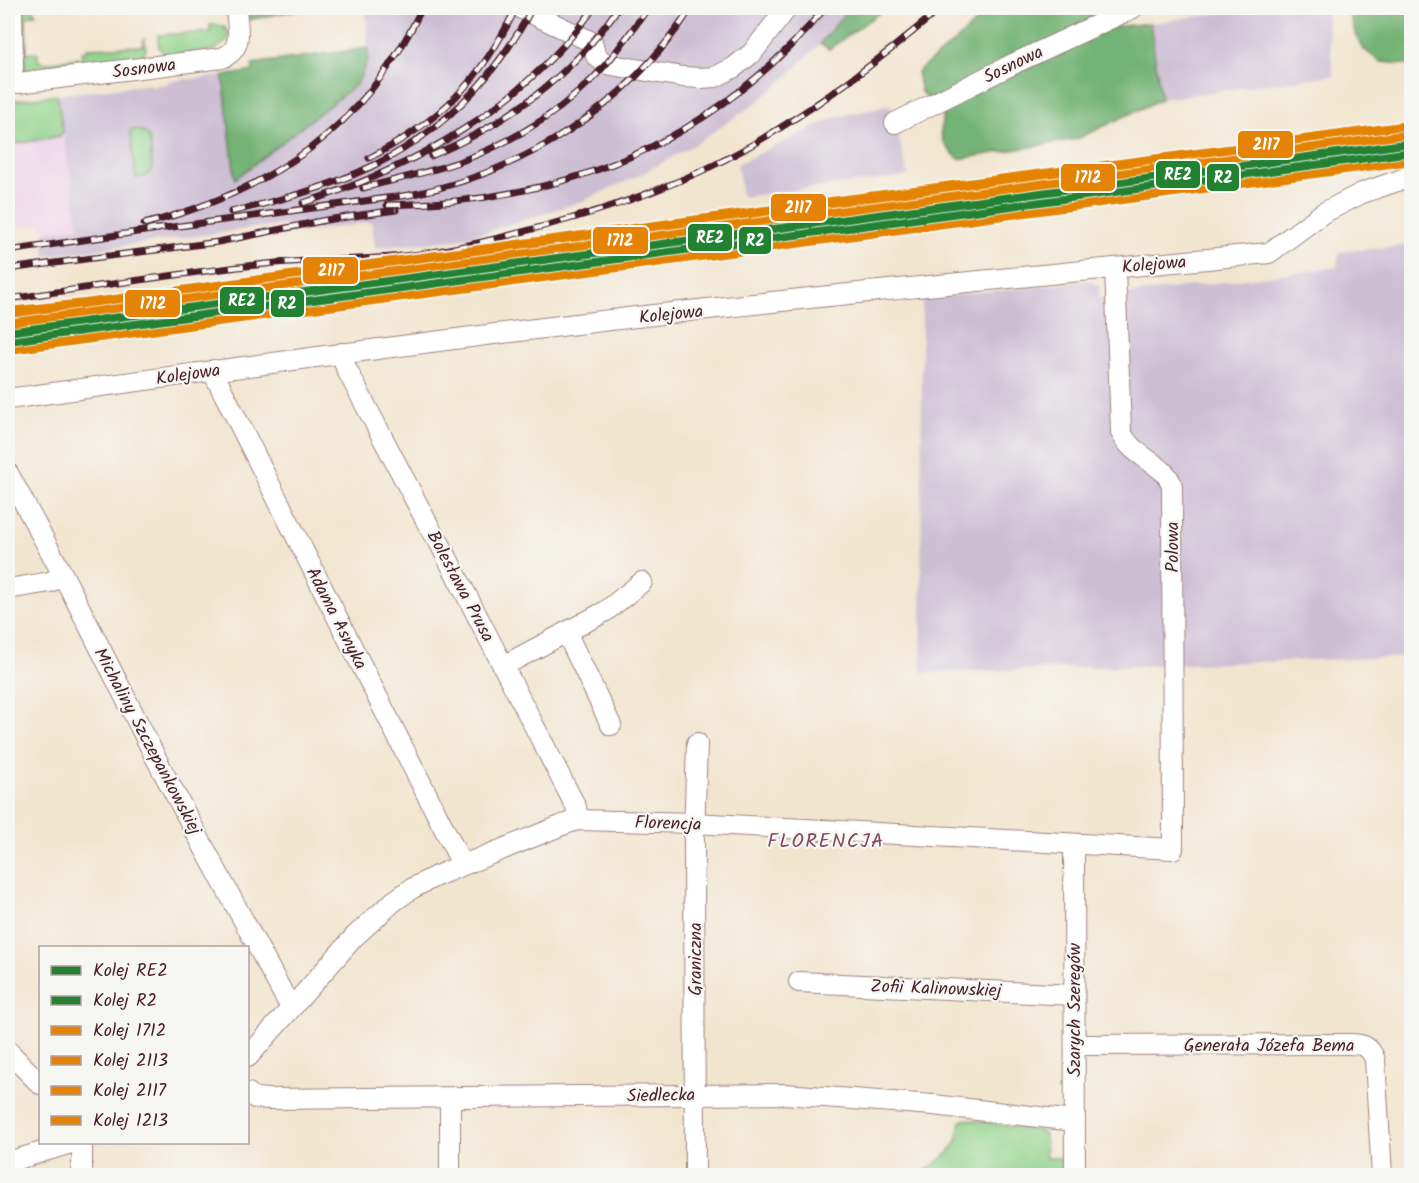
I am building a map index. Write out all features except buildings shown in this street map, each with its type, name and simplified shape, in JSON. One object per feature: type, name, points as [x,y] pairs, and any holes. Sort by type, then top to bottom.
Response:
[{"type":"street","points":[[8,81],[12,76],[13,68],[12,8]]},
{"type":"street","name":"Sosnowa","points":[[8,81],[18,83],[222,58],[235,50],[237,44],[236,8]]},
{"type":"street","points":[[520,8],[592,42],[596,56],[606,64],[701,78],[725,73],[743,61],[752,53],[787,8]]},
{"type":"street","name":"Sosnowa","points":[[895,123],[1015,63],[1133,8]]},
{"type":"street","name":"Kolejowa","points":[[8,399],[342,353],[844,294],[1269,253],[1323,213],[1362,193],[1412,176]]},
{"type":"street","name":"Polowa","points":[[1115,268],[1121,432],[1133,451],[1168,475],[1172,486],[1173,849]]},
{"type":"street","name":"Bolesława Prusa","points":[[342,353],[346,369],[576,807],[578,820]]},
{"type":"street","name":"Adama Asnyka","points":[[214,370],[216,378],[462,864]]},
{"type":"street","name":"Michaliny Szczepankowskiej","points":[[8,473],[63,575],[172,789],[286,999],[293,1006]]},
{"type":"street","points":[[8,589],[51,582],[63,575]]},
{"type":"street","points":[[503,666],[606,611],[642,582]]},
{"type":"street","points":[[566,632],[611,725]]},
{"type":"street","name":"Graniczna","points":[[695,1176],[694,823],[697,743]]},
{"type":"street","name":"Florencja","points":[[249,1056],[356,936],[376,916],[411,889],[462,864],[578,820],[694,823],[1173,849]]},
{"type":"street","name":"Szarych Szeregów","points":[[1074,844],[1075,1176]]},
{"type":"street","name":"Zofii Kalinowskiej","points":[[799,982],[1074,995]]},
{"type":"street","name":"Generała Józefa Bema","points":[[1075,1045],[1349,1044],[1366,1046],[1372,1051],[1375,1060],[1382,1176]]},
{"type":"street","points":[[8,1051],[39,1083]]},
{"type":"street","name":"Siedlecka","points":[[249,1094],[252,1097],[264,1099],[830,1096],[1075,1121]]},
{"type":"street","points":[[450,1098],[450,1176]]},
{"type":"street","points":[[8,1162],[71,1144]]},
{"type":"street","points":[[82,1144],[82,1176]]},
{"type":"shaded area","points":[[366,8],[849,8],[820,44],[779,84],[753,105],[697,143],[638,176],[583,201],[494,229],[455,240],[375,248],[372,222],[290,234],[287,224],[45,256],[44,233],[79,227],[57,95],[150,84],[152,86],[167,84],[168,81],[223,76],[236,178],[368,60]]},
{"type":"shaded area","points":[[1259,8],[1325,8],[1334,75],[1161,99],[1150,23]]},
{"type":"shaded area","points":[[57,95],[79,228],[44,233],[42,224],[8,229],[8,101]]},
{"type":"shaded area","points":[[891,105],[908,176],[742,197],[737,164],[836,117]]},
{"type":"shaded area","points":[[1411,245],[1411,657],[921,673],[922,298],[1091,281],[1099,286],[1100,298],[1337,267],[1339,252]]},
{"type":"green space","points":[[24,8],[32,8],[36,14],[26,17],[27,53],[38,53],[38,61],[46,63],[82,57],[82,52],[87,52],[87,48],[142,46],[144,38],[146,48],[143,58],[32,74],[21,66],[25,67]]},
{"type":"green space","points":[[248,8],[306,8],[248,20]]},
{"type":"green space","points":[[849,8],[886,8],[829,49],[820,44]]},
{"type":"green space","points":[[991,8],[1122,8],[930,100],[921,92],[917,72],[958,39]]},
{"type":"green space","points":[[1348,8],[1411,8],[1411,65],[1381,62],[1362,48]]},
{"type":"green space","points":[[1150,23],[1161,99],[1077,139],[959,159],[944,142],[941,131],[944,108],[1112,27]]},
{"type":"green space","points":[[210,25],[223,26],[229,33],[227,41],[214,50],[168,56],[160,50],[158,35],[210,32]]},
{"type":"green space","points":[[368,48],[368,60],[357,84],[235,179],[223,76],[253,71],[252,64]]},
{"type":"green space","points":[[57,95],[63,132],[60,136],[8,145],[8,101]]},
{"type":"green space","points":[[130,130],[144,132],[151,146],[151,170],[139,178],[136,178]]},
{"type":"green space","points":[[966,1119],[1040,1131],[1045,1134],[1046,1158],[1061,1158],[1062,1175],[920,1175],[948,1154],[957,1140],[959,1123]]},
{"type":"railway","points":[[144,224],[190,210],[233,193],[273,173],[309,149],[342,121],[372,88],[399,51],[422,8]]},
{"type":"railway","points":[[369,158],[417,129],[456,96],[489,56],[516,8]]},
{"type":"railway","points":[[231,212],[305,192],[339,180],[402,150],[432,130],[487,76],[500,60],[532,8]]},
{"type":"railway","points":[[303,203],[345,189],[386,171],[464,129],[501,103],[535,74],[566,43],[594,8]]},
{"type":"railway","points":[[431,156],[485,129],[535,96],[580,55],[618,8]]},
{"type":"railway","points":[[363,188],[464,160],[523,132],[560,107],[593,79],[648,8]]},
{"type":"railway","points":[[150,230],[409,195],[493,170],[532,152],[569,130],[604,105],[636,76],[665,44],[691,8]]},
{"type":"railway","points":[[387,205],[452,201],[514,192],[573,178],[629,157],[682,130],[733,97],[780,56],[825,8]]},
{"type":"railway","points":[[8,299],[266,264],[429,253],[495,239],[595,211],[694,175],[768,136],[845,84],[941,8]]},
{"type":"railway","points":[[8,269],[218,242],[326,220],[396,210]]},
{"type":"railway","points":[[8,251],[158,229]]},
{"type":"railway","points":[[453,284],[623,261]]},
{"type":"rail line","name":"2117","points":[[8,314],[1410,125]]},
{"type":"rail line","name":"1213","points":[[8,311],[85,303],[846,199],[1411,125]]},
{"type":"rail line","name":"1712","points":[[8,323],[1411,134]]},
{"type":"rail line","name":"RE2","points":[[8,332],[1412,143]]},
{"type":"rail line","name":"R2","points":[[9,341],[1412,152]]},
{"type":"rail line","name":"2113","points":[[10,350],[1412,161]]},
{"type":"district","name":"FLORENCJA","points":[[826,840]]}]
